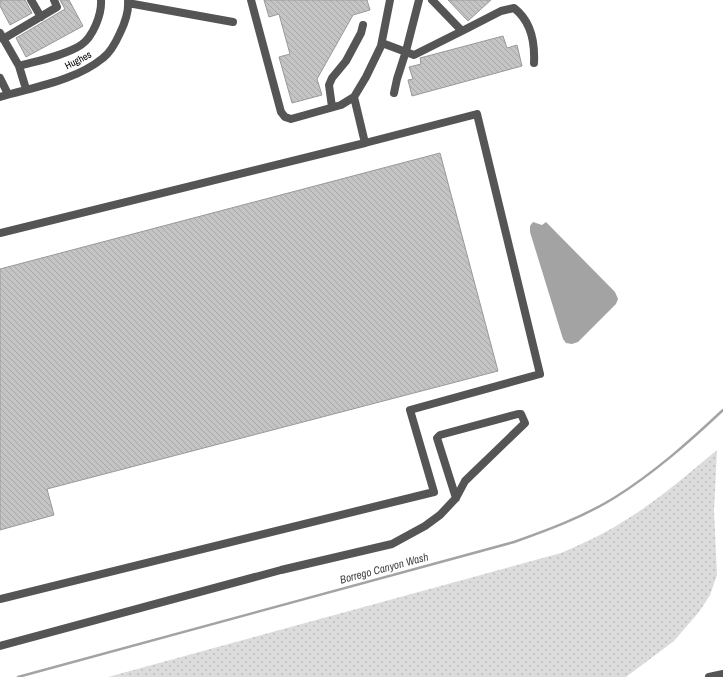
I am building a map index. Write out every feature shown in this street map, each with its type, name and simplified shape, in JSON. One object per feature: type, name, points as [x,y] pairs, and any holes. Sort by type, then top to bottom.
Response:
[{"type":"street","points":[[31,0],[41,17]]},
{"type":"street","points":[[26,89],[19,66],[2,36],[58,7],[54,0]]},
{"type":"street","points":[[19,66],[63,53],[82,44],[95,28],[102,5],[101,0]]},
{"type":"street","points":[[251,0],[281,112],[285,117],[291,119],[341,105],[354,97],[366,77],[382,43],[390,0]]},
{"type":"street","points":[[394,93],[419,0]]},
{"type":"street","points":[[432,0],[462,31]]},
{"type":"street","points":[[128,2],[152,4],[233,22]]},
{"type":"street","name":"Hughes","points":[[4,95],[64,78],[86,70],[104,57],[116,42],[125,23],[128,2]]},
{"type":"street","points":[[382,43],[414,54],[501,11],[514,8],[521,13],[531,32],[534,50],[534,63]]},
{"type":"street","points":[[332,107],[329,85],[332,78],[346,61],[361,33],[363,25]]},
{"type":"street","points":[[0,78],[4,95]]},
{"type":"street","points":[[354,97],[365,144]]},
{"type":"street","points":[[0,233],[365,144],[477,114],[540,374],[410,410],[434,492],[0,599]]},
{"type":"street","points":[[0,646],[281,570],[392,544],[425,526],[440,515],[456,498],[465,481],[525,422],[521,414],[440,435],[437,438],[456,498]]},
{"type":"street","points":[[709,677],[723,674]]},
{"type":"shaded area","points":[[533,222],[542,225],[546,222],[615,292],[618,299],[616,304],[578,342],[572,344],[566,343],[563,339],[530,232],[530,226]]},
{"type":"shaded area","points":[[717,450],[714,511],[717,575],[710,595],[699,612],[674,641],[626,677],[108,677],[561,553],[616,526],[636,513],[672,487]]},
{"type":"building","points":[[0,0],[25,0],[32,13],[10,25],[0,6]]},
{"type":"building","points":[[60,0],[69,0],[83,26],[26,57],[16,38],[65,9]]},
{"type":"building","points":[[264,0],[367,0],[370,10],[353,15],[317,79],[322,95],[292,103],[279,57],[290,54],[279,14],[269,17]]},
{"type":"building","points":[[448,0],[491,0],[468,21]]},
{"type":"building","points":[[503,36],[507,48],[517,45],[522,66],[412,96],[408,80],[413,79],[409,67],[421,64],[420,58]]},
{"type":"building","points":[[440,153],[498,371],[47,489],[54,515],[0,530],[0,269]]},
{"type":"waterway","name":"Borrego Canyon Wash","points":[[18,677],[514,542],[540,533],[590,511],[629,488],[671,457],[723,410]]}]
